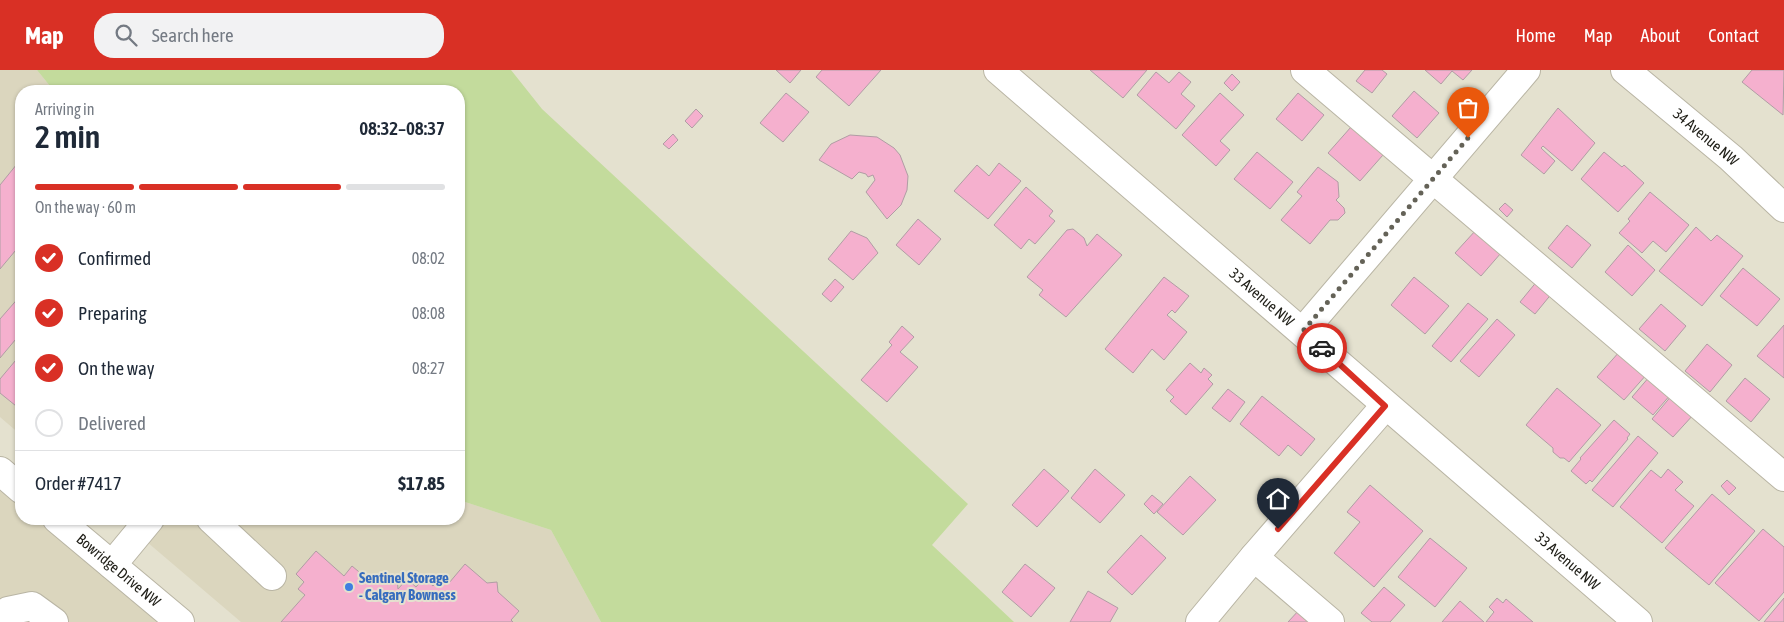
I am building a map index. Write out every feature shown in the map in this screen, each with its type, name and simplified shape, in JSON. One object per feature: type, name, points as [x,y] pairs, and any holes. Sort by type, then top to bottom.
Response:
[{"type":"street","name":"33 Avenue NW","points":[[998,70],[1303,331],[1385,406],[1638,622]]},
{"type":"street","points":[[1305,70],[1784,477]]},
{"type":"street","points":[[1303,331],[1526,70]]},
{"type":"street","name":"34 Avenue NW","points":[[1626,70],[1731,158],[1784,208]]},
{"type":"street","points":[[1200,622],[1385,406]]},
{"type":"street","points":[[0,471],[15,484]]},
{"type":"street","name":"Bowridge Drive NW","points":[[64,525],[180,622]]},
{"type":"street","points":[[112,565],[145,525]]},
{"type":"street","points":[[217,525],[272,576]]},
{"type":"street","points":[[1254,557],[1330,622]]},
{"type":"street","points":[[3,622],[8,611],[32,606],[54,622]]},
{"type":"shaded area","points":[[0,70],[37,70],[49,85],[15,85],[15,430],[0,417]]},
{"type":"shaded area","points":[[0,471],[15,484],[15,525],[64,525],[180,622],[0,622]]},
{"type":"shaded area","points":[[465,502],[551,530],[601,622],[241,622],[127,525],[465,525]]},
{"type":"green space","points":[[37,70],[511,70],[542,109],[968,504],[932,545],[1014,622],[601,622],[551,530],[465,502],[465,85],[49,85]]},
{"type":"building","points":[[776,70],[801,70],[790,83]]},
{"type":"building","points":[[822,70],[881,70],[849,106],[816,77]]},
{"type":"building","points":[[1090,70],[1147,70],[1123,98]]},
{"type":"building","points":[[1365,70],[1382,70],[1387,74],[1372,93],[1356,81]]},
{"type":"building","points":[[1425,70],[1472,70],[1463,80],[1452,71],[1441,84]]},
{"type":"building","points":[[1752,70],[1784,70],[1783,115],[1742,82]]},
{"type":"building","points":[[1156,72],[1169,83],[1179,72],[1191,82],[1181,94],[1195,106],[1176,129],[1137,95]]},
{"type":"building","points":[[1232,74],[1240,82],[1232,91],[1224,83]]},
{"type":"building","points":[[1414,91],[1439,113],[1417,138],[1392,116]]},
{"type":"building","points":[[786,93],[809,112],[783,142],[760,123]]},
{"type":"building","points":[[1220,93],[1244,115],[1220,141],[1230,150],[1216,166],[1182,135]]},
{"type":"building","points":[[1298,93],[1324,115],[1302,141],[1276,119]]},
{"type":"building","points":[[1558,108],[1595,143],[1572,171],[1543,146],[1541,148],[1555,161],[1544,174],[1521,155]]},
{"type":"building","points":[[696,109],[703,116],[692,128],[685,121]]},
{"type":"building","points":[[1351,127],[1383,155],[1360,181],[1328,153]]},
{"type":"building","points":[[673,134],[678,140],[669,149],[663,144]]},
{"type":"building","points":[[850,135],[877,137],[894,148],[900,155],[908,176],[907,190],[901,205],[887,219],[866,192],[875,180],[873,175],[868,177],[866,174],[859,172],[852,179],[819,160],[831,144]]},
{"type":"building","points":[[1257,152],[1293,182],[1270,209],[1234,179]]},
{"type":"building","points":[[1604,152],[1622,167],[1624,165],[1644,183],[1618,212],[1581,179]]},
{"type":"building","points":[[999,163],[1021,181],[988,219],[954,191],[977,165],[989,176]]},
{"type":"building","points":[[15,166],[15,251],[0,269],[0,185]]},
{"type":"building","points":[[1318,167],[1338,182],[1339,197],[1336,200],[1344,208],[1345,213],[1338,220],[1330,220],[1310,244],[1281,220],[1302,196],[1297,192]]},
{"type":"building","points":[[1026,187],[1053,211],[1049,216],[1055,221],[1035,244],[1029,239],[1021,249],[994,225]]},
{"type":"building","points":[[1650,192],[1689,225],[1666,252],[1653,241],[1642,253],[1619,233],[1630,221],[1628,219]]},
{"type":"building","points":[[1505,203],[1513,210],[1507,217],[1499,209]]},
{"type":"building","points":[[918,219],[941,239],[919,265],[896,245]]},
{"type":"building","points":[[1567,225],[1591,245],[1572,268],[1548,248]]},
{"type":"building","points":[[1696,227],[1711,241],[1717,235],[1743,256],[1702,306],[1659,271]]},
{"type":"building","points":[[1073,229],[1084,238],[1087,246],[1097,234],[1122,255],[1066,317],[1039,295],[1043,290],[1027,277],[1067,230]]},
{"type":"building","points":[[1476,230],[1501,253],[1481,276],[1455,253]]},
{"type":"building","points":[[851,231],[867,238],[878,253],[853,280],[828,259]]},
{"type":"building","points":[[1628,245],[1655,270],[1632,296],[1605,272]]},
{"type":"building","points":[[1743,268],[1780,299],[1757,326],[1720,296]]},
{"type":"building","points":[[1164,277],[1189,296],[1175,313],[1172,310],[1167,315],[1187,332],[1164,360],[1152,349],[1133,373],[1105,349]]},
{"type":"building","points":[[1414,277],[1449,306],[1425,334],[1391,305]]},
{"type":"building","points":[[835,279],[844,287],[831,302],[822,294]]},
{"type":"building","points":[[1538,280],[1553,292],[1535,314],[1520,302]]},
{"type":"building","points":[[15,302],[15,340],[0,358],[0,319]]},
{"type":"building","points":[[1468,303],[1488,319],[1451,362],[1432,346]]},
{"type":"building","points":[[1661,304],[1686,326],[1665,351],[1639,329]]},
{"type":"building","points":[[1497,319],[1515,335],[1479,377],[1460,361]]},
{"type":"building","points":[[1784,325],[1784,378],[1757,356]]},
{"type":"building","points":[[902,326],[914,337],[900,352],[918,367],[887,402],[861,380],[892,345],[889,342]]},
{"type":"building","points":[[1707,344],[1732,365],[1710,392],[1685,371]]},
{"type":"building","points":[[1620,351],[1647,374],[1624,400],[1597,377]]},
{"type":"building","points":[[15,361],[15,405],[0,393],[0,379]]},
{"type":"building","points":[[1190,363],[1201,373],[1204,368],[1212,375],[1208,379],[1213,384],[1186,415],[1170,401],[1174,397],[1166,390]]},
{"type":"building","points":[[1650,376],[1671,394],[1653,415],[1632,397]]},
{"type":"building","points":[[1745,378],[1770,399],[1751,422],[1726,401]]},
{"type":"building","points":[[1557,388],[1601,425],[1569,462],[1553,452],[1553,448],[1526,425]]},
{"type":"building","points":[[1228,389],[1245,402],[1230,422],[1212,408]]},
{"type":"building","points":[[1672,395],[1694,414],[1673,437],[1652,419]]},
{"type":"building","points":[[1262,396],[1315,439],[1301,456],[1288,445],[1279,456],[1240,424]]},
{"type":"building","points":[[1614,420],[1630,434],[1628,439],[1592,482],[1590,480],[1586,484],[1571,471]]},
{"type":"building","points":[[1638,436],[1658,453],[1613,507],[1592,490]]},
{"type":"building","points":[[1044,469],[1069,491],[1037,527],[1012,505]]},
{"type":"building","points":[[1095,469],[1125,495],[1100,523],[1071,498]]},
{"type":"building","points":[[1668,469],[1683,482],[1675,490],[1694,506],[1662,543],[1620,507],[1651,470],[1661,478]]},
{"type":"building","points":[[1190,476],[1216,500],[1183,535],[1157,512]]},
{"type":"building","points":[[1727,480],[1736,488],[1729,495],[1721,486]]},
{"type":"building","points":[[1370,485],[1423,531],[1374,587],[1334,553],[1360,522],[1347,512]]},
{"type":"building","points":[[1712,494],[1755,531],[1709,585],[1665,548]]},
{"type":"building","points":[[1152,495],[1163,504],[1154,514],[1144,504]]},
{"type":"building","points":[[1763,529],[1784,547],[1784,592],[1759,621],[1715,583]]},
{"type":"building","points":[[1141,535],[1166,558],[1132,595],[1107,572]]},
{"type":"building","points":[[1430,538],[1467,568],[1435,607],[1398,577]]},
{"type":"building","name":"Sentinel Storage - Calgary Bowness","points":[[316,551],[344,576],[352,566],[371,582],[379,573],[385,578],[397,578],[398,589],[407,579],[416,587],[424,578],[433,586],[441,577],[449,583],[465,564],[487,583],[497,582],[498,592],[519,611],[511,620],[513,622],[281,622],[305,595],[298,589],[304,582],[296,574]]},
{"type":"building","points":[[1025,564],[1055,588],[1031,617],[1002,592]]},
{"type":"building","points":[[1384,587],[1405,605],[1390,622],[1372,622],[1361,613]]},
{"type":"building","points":[[1088,591],[1118,608],[1110,622],[1070,622]]},
{"type":"building","points":[[1497,598],[1503,603],[1506,599],[1533,622],[1486,622],[1494,612],[1489,607]]},
{"type":"building","points":[[1784,598],[1784,622],[1764,622]]},
{"type":"building","points":[[1460,601],[1484,622],[1442,622]]},
{"type":"building","points":[[1300,609],[1315,622],[1288,622]]},
{"type":"way so far","points":[[1322,348],[1303,331],[1468,138]]},
{"type":"place","name":"Sentinel Storage - Calgary Bowness","points":[[349,587]]},
{"type":"route","points":[[1278,529],[1385,406],[1322,348]]}]
